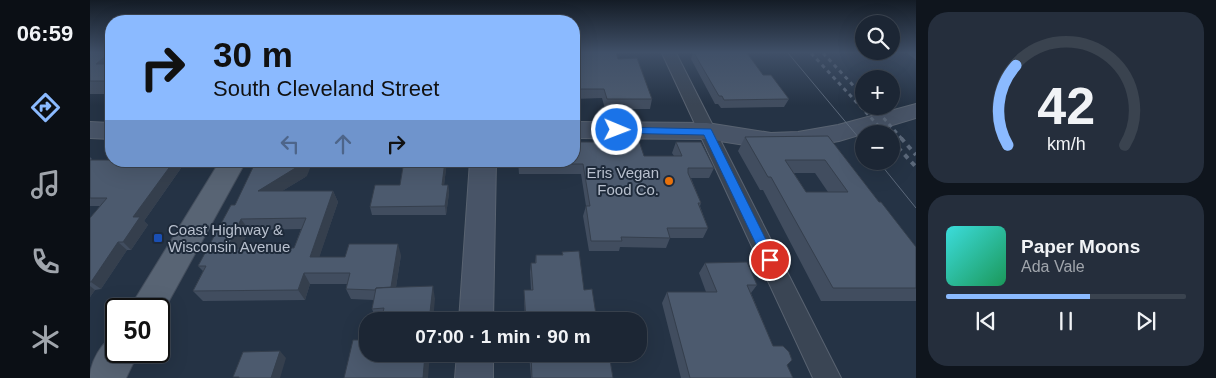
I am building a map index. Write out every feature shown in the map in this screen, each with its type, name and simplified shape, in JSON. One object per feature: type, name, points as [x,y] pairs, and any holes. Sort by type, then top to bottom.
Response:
[{"type":"main road","points":[[900,97],[916,93]]},
{"type":"main road","points":[[714,132],[745,126],[773,126],[814,120],[855,109]]},
{"type":"main road","points":[[580,130],[714,132],[771,141],[798,140],[839,133],[916,111]]},
{"type":"main road","points":[[90,130],[105,131]]},
{"type":"main road","points":[[476,312],[483,167]]},
{"type":"main road","points":[[153,298],[227,173]]},
{"type":"main road","points":[[474,378],[475,362]]},
{"type":"main road","points":[[105,378],[114,363]]},
{"type":"street","points":[[679,71],[714,132],[827,378]]},
{"type":"building","points":[[90,71],[105,71],[105,81],[90,81]]},
{"type":"building","points":[[580,71],[642,71],[652,99],[607,99],[604,89],[580,89]]},
{"type":"building","points":[[704,71],[760,71],[763,75],[771,75],[789,99],[724,100],[722,96],[719,96]]},
{"type":"building","points":[[828,136],[916,247],[916,288],[833,288],[771,177],[768,177],[745,137]],"holes":[[[785,160],[825,160],[848,192],[806,192]]]},
{"type":"building","points":[[618,138],[638,138],[644,156],[682,156],[676,142],[701,142],[714,168],[688,168],[688,173],[701,203],[698,203],[708,228],[667,228],[670,238],[621,237],[622,241],[591,241],[586,206],[590,206],[583,164],[580,164],[580,142],[619,142]]},
{"type":"building","points":[[90,160],[105,160],[105,167],[170,167],[133,217],[140,217],[123,242],[118,242],[91,282],[90,218],[107,198],[90,198]]},
{"type":"building","points":[[253,167],[297,167],[258,191],[333,191],[310,257],[345,257],[349,244],[398,244],[391,287],[376,288],[375,290],[346,289],[350,273],[304,273],[298,290],[193,291],[206,266],[198,266],[231,205],[235,205]],"holes":[[[306,218],[294,248],[227,249],[241,219]]]},
{"type":"building","points":[[403,167],[444,167],[442,185],[448,185],[445,206],[370,207],[375,185],[400,185]]},
{"type":"building","points":[[579,251],[584,290],[592,289],[596,312],[525,312],[524,290],[533,290],[531,263],[536,263],[536,255],[563,255],[562,252]]},
{"type":"building","points":[[747,262],[757,285],[747,285],[773,346],[783,346],[789,352],[792,360],[787,365],[793,378],[690,378],[667,292],[717,292],[705,263]]},
{"type":"building","points":[[433,286],[430,312],[383,312],[384,308],[372,309],[376,288]]},
{"type":"building","points":[[353,340],[359,340],[359,362],[424,362],[423,378],[344,378]]},
{"type":"building","points":[[280,351],[271,378],[233,377],[243,352]]},
{"type":"building","points":[[531,362],[610,362],[613,378],[532,378]]},
{"type":"tram line","points":[[803,71],[855,133]]},
{"type":"tram line","points":[[885,170],[916,208]]},
{"type":"railway","points":[[827,71],[878,125]]},
{"type":"railway","points":[[839,71],[855,87]]},
{"type":"railway","points":[[881,115],[902,139]]},
{"type":"railway","points":[[901,138],[916,155]]},
{"type":"railway","points":[[900,150],[916,167]]},
{"type":"place","name":"Eris Vegan Food Co.","points":[[669,181]]},
{"type":"place","name":"Coast Highway & Wisconsin Avenue","points":[[158,238]]},
{"type":"route","points":[[617,130],[707,131],[770,260]]}]
